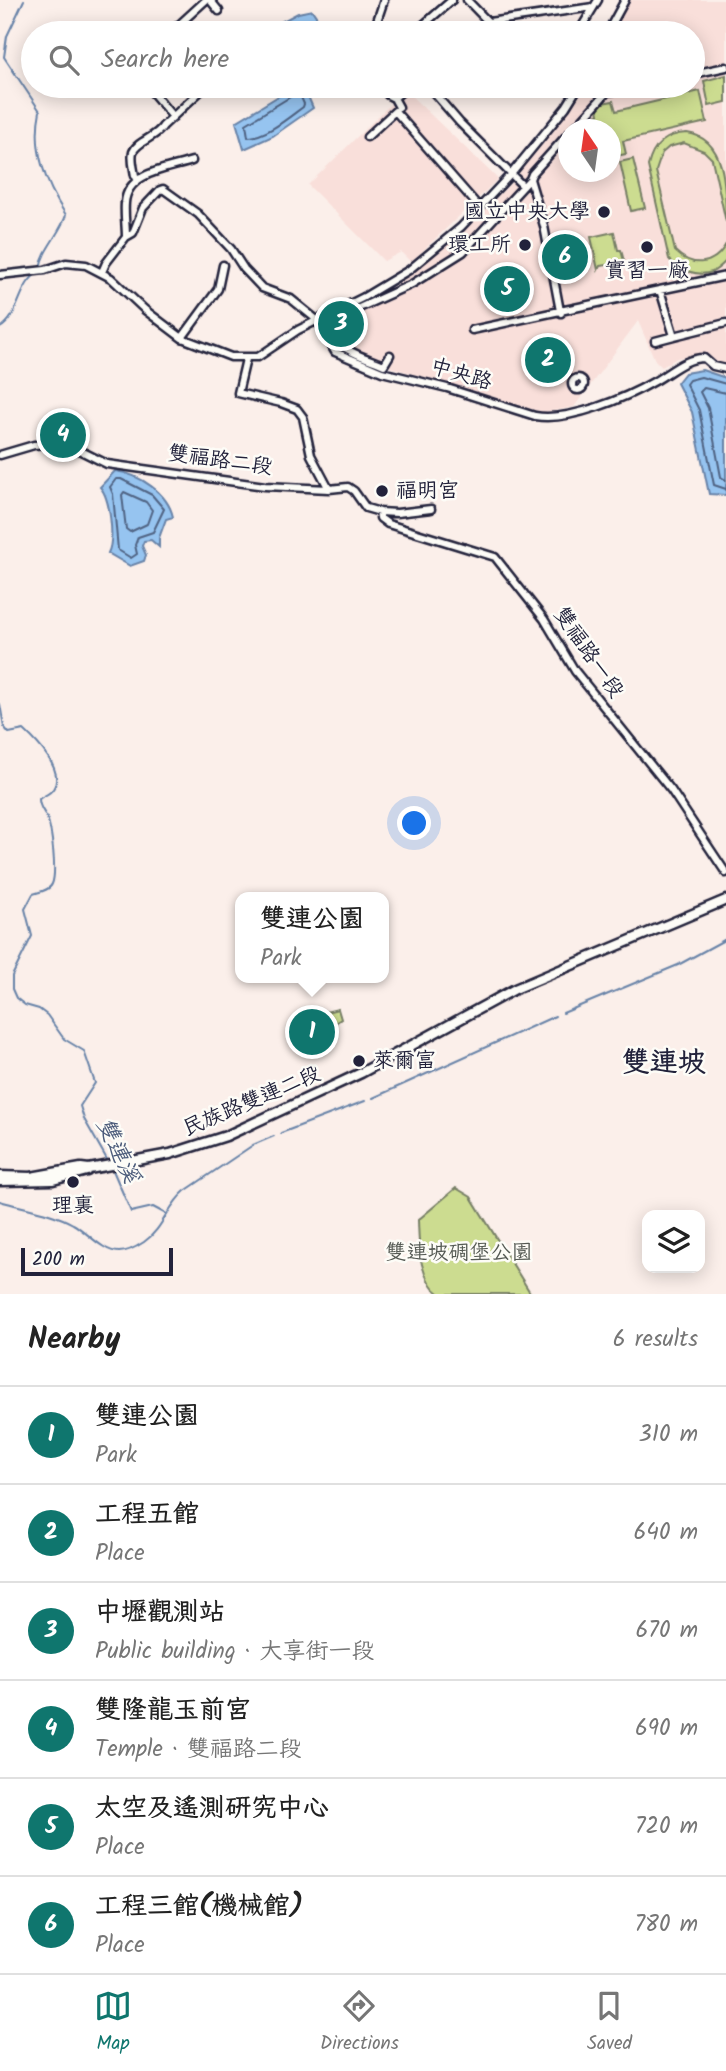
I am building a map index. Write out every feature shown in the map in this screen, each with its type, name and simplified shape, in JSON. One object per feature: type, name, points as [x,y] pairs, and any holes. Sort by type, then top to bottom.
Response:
[{"type":"main road","name":"民族路雙連二段","points":[[89,1169],[170,1154],[226,1136],[361,1073],[515,989],[726,900]]},
{"type":"main road","points":[[0,1176],[31,1177],[89,1169]]},
{"type":"main road","points":[[0,1181],[53,1180],[89,1169]]},
{"type":"street","points":[[184,21],[208,0],[219,11]]},
{"type":"street","points":[[377,21],[384,0]]},
{"type":"street","points":[[428,21],[452,0]]},
{"type":"street","points":[[467,0],[488,21]]},
{"type":"street","points":[[585,21],[598,0]]},
{"type":"street","points":[[614,21],[625,0]]},
{"type":"street","points":[[496,21],[593,8]]},
{"type":"street","points":[[705,72],[726,66]]},
{"type":"street","points":[[157,98],[173,117]]},
{"type":"street","points":[[138,178],[135,176],[132,154],[134,149],[160,131],[193,98]]},
{"type":"street","points":[[392,98],[397,109],[480,207]]},
{"type":"street","points":[[438,98],[522,185]]},
{"type":"street","points":[[0,275],[45,271],[71,262],[86,265],[102,272],[182,338],[231,357],[258,357],[298,330],[364,297],[409,270],[461,227],[480,207],[512,173],[572,98]]},
{"type":"street","points":[[583,119],[602,98]]},
{"type":"street","points":[[368,137],[397,109]]},
{"type":"street","points":[[390,355],[384,365],[341,346],[333,334],[334,321],[412,284],[463,253],[558,146]]},
{"type":"street","points":[[126,237],[125,201],[128,188],[138,178],[192,161]]},
{"type":"street","points":[[530,179],[544,226],[560,312]]},
{"type":"street","points":[[102,272],[126,237],[134,233],[144,208],[163,189],[198,214],[262,288],[291,299],[317,320]]},
{"type":"street","points":[[182,338],[216,293],[223,265]]},
{"type":"street","points":[[472,330],[726,275]]},
{"type":"street","points":[[660,290],[674,336]]},
{"type":"street","name":"中央路","points":[[317,320],[335,352],[382,372],[447,388],[546,418],[575,413],[637,390],[691,358],[704,358],[713,366],[726,369]]},
{"type":"street","points":[[655,341],[726,323]]},
{"type":"street","points":[[246,359],[238,393],[297,409],[303,417],[312,454],[330,489]]},
{"type":"street","name":"雙福路二段","points":[[0,456],[46,444],[73,447],[107,464],[265,486],[330,489],[348,487],[366,508],[380,512]]},
{"type":"street","points":[[380,512],[431,509]]},
{"type":"street","name":"雙福路一段","points":[[380,512],[380,518],[388,524],[495,557],[544,619],[575,671],[671,790],[726,873]]},
{"type":"shaded area","name":"國立中央大學","points":[[630,0],[726,0],[726,366],[694,355],[677,358],[662,367],[655,360],[638,321],[574,407],[543,413],[347,354],[321,321],[392,288],[451,242],[513,181],[558,122],[558,182],[621,182],[621,119],[560,119],[576,98],[705,98],[705,21],[619,21]]},
{"type":"shaded area","name":"國立中央大學","points":[[397,98],[413,98],[498,179],[411,262],[401,252],[384,261],[308,185]]},
{"type":"green space","points":[[726,75],[726,102],[709,106],[705,81]]},
{"type":"green space","points":[[671,98],[702,98],[707,122],[623,141],[626,154],[621,155],[621,119],[586,118],[599,114],[597,104],[613,101],[616,111]]},
{"type":"green space","points":[[687,133],[710,144],[716,154],[724,180],[726,222],[712,159],[704,151],[684,143],[669,147],[662,153],[656,171],[675,251],[688,260],[702,262],[715,257],[726,244],[726,261],[716,270],[701,274],[689,272],[669,259],[648,166],[653,152],[661,142],[666,138]]},
{"type":"green space","points":[[633,159],[645,208],[631,211],[621,162]]},
{"type":"green space","points":[[614,232],[625,265],[622,263],[600,266],[598,270],[591,237]]},
{"type":"green space","points":[[338,1009],[341,1019],[303,1044],[301,1018]]},
{"type":"green space","name":"雙連坡碉堡公園","points":[[456,1188],[471,1197],[531,1294],[440,1294],[427,1279],[421,1260],[418,1220]]},
{"type":"water","points":[[312,10],[317,21],[283,21],[298,13]]},
{"type":"water","points":[[275,98],[309,98],[313,108],[273,136],[244,149],[236,122]]},
{"type":"water","points":[[702,370],[726,378],[726,495],[709,494],[692,412],[677,383],[685,373]]},
{"type":"water","points":[[115,471],[133,476],[151,486],[165,500],[173,517],[166,519],[159,538],[159,547],[151,540],[144,541],[144,561],[130,566],[108,553],[111,538],[110,519],[104,492],[100,487]]},
{"type":"waterway","points":[[21,82],[4,57],[7,36],[24,0]]},
{"type":"waterway","points":[[31,98],[40,111],[38,139],[42,165],[52,191],[66,215],[44,254],[40,268]]},
{"type":"waterway","points":[[0,328],[11,317],[25,287],[35,275]]},
{"type":"waterway","name":"雙連溪","points":[[0,704],[4,727],[9,733],[24,730],[48,757],[56,774],[52,791],[39,799],[51,832],[54,861],[52,884],[44,891],[33,894],[25,909],[32,936],[12,976],[12,989],[16,998],[47,1015],[64,1039],[84,1051],[95,1083],[80,1106],[84,1119],[109,1163]]},
{"type":"waterway","points":[[563,1013],[678,965],[726,939]]},
{"type":"waterway","points":[[373,1098],[555,1016]]},
{"type":"waterway","points":[[281,1133],[365,1101]]},
{"type":"waterway","points":[[0,1201],[56,1216],[73,1224],[107,1249],[125,1251],[151,1237],[185,1191],[253,1145],[274,1136]]},
{"type":"waterway","name":"雙連溪","points":[[112,1168],[131,1212],[153,1207],[166,1214]]},
{"type":"place","name":"國立中央大學","points":[[604,212]]},
{"type":"place","name":"環工所","points":[[525,245]]},
{"type":"place","name":"實習一廠","points":[[647,247]]},
{"type":"place","name":"工程三館(機械館)","points":[[565,257]]},
{"type":"place","name":"太空及遙測研究中心","points":[[507,289]]},
{"type":"place","name":"中壢觀測站","points":[[341,324]]},
{"type":"place","name":"工程五館","points":[[548,360]]},
{"type":"place","name":"雙隆龍玉前宮","points":[[63,435]]},
{"type":"place","name":"福明宮","points":[[382,491]]},
{"type":"place","name":"雙連公園","points":[[312,1032]]},
{"type":"place","name":"萊爾富","points":[[359,1061]]},
{"type":"place","name":"理裏","points":[[73,1182]]},
{"type":"district","name":"雙連坡","points":[[664,1063]]}]
